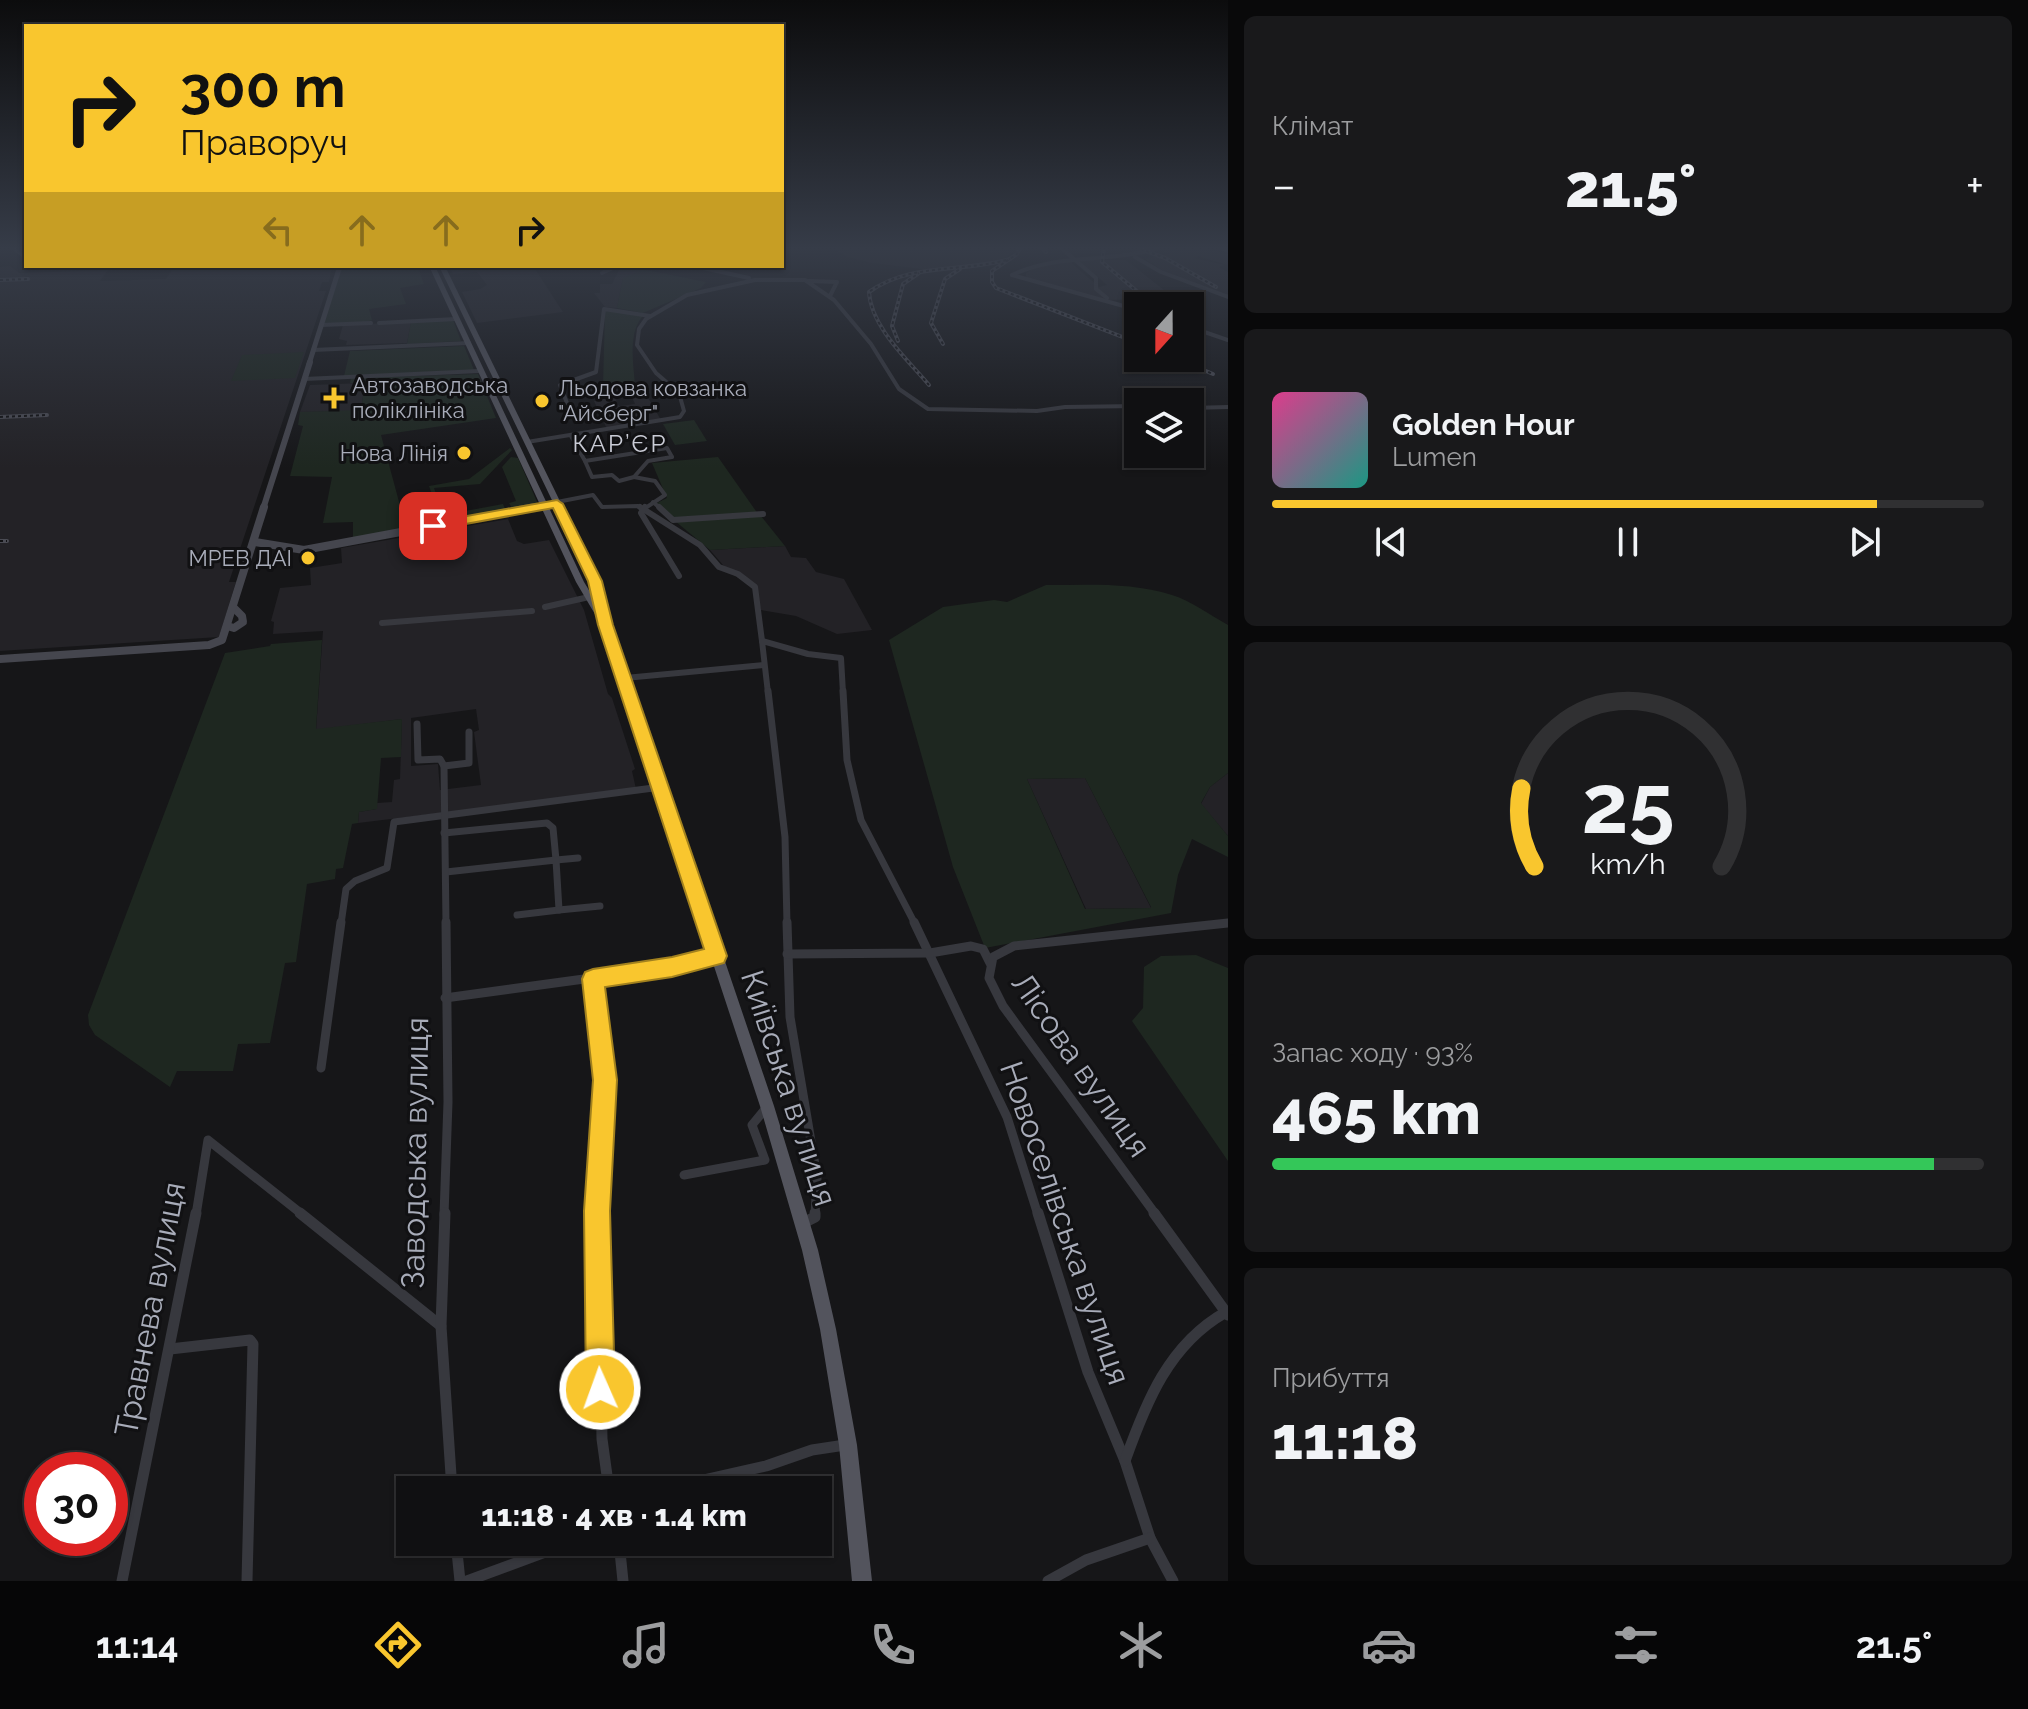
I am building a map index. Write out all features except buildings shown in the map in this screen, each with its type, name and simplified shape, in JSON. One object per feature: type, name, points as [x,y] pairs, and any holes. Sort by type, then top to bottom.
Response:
[{"type":"main road","points":[[457,321],[468,321]]},
{"type":"main road","name":"Київська вулиця","points":[[457,321],[543,506],[606,625]]},
{"type":"main road","name":"Київська вулиця","points":[[468,321],[595,581],[606,625],[767,1106],[803,1223],[828,1329],[848,1445],[862,1581]]},
{"type":"main road","points":[[469,343],[479,342]]},
{"type":"main road","points":[[480,371],[492,369]]},
{"type":"main road","points":[[515,444],[527,442]]},
{"type":"main road","points":[[543,506],[557,503]]},
{"type":"street","points":[[230,629],[233,607],[322,321]]},
{"type":"street","points":[[379,323],[457,321]]},
{"type":"street","points":[[567,403],[560,385],[596,372],[603,321]]},
{"type":"street","points":[[527,442],[676,419],[683,414],[684,404],[679,393],[656,373],[637,345],[639,329],[646,321]]},
{"type":"street","points":[[852,321],[866,336],[899,389],[928,409],[1037,411],[1065,407],[1124,406]]},
{"type":"street","points":[[321,325],[371,323]]},
{"type":"street","points":[[1204,332],[1228,340]]},
{"type":"street","points":[[313,350],[469,343]]},
{"type":"street","points":[[304,379],[480,371]]},
{"type":"street","points":[[1204,408],[1228,407]]},
{"type":"street","points":[[571,436],[594,477],[612,475],[619,481],[634,477],[657,482],[666,497],[653,502],[641,513],[679,576]]},
{"type":"street","points":[[585,461],[667,448],[672,457],[648,461],[634,477]]},
{"type":"street","points":[[557,503],[593,495],[605,508],[632,504],[700,545],[719,567],[753,583],[757,590],[785,837],[790,1017],[817,1177],[815,1217],[803,1223]]},
{"type":"street","points":[[653,502],[673,520],[763,514]]},
{"type":"street","points":[[255,542],[304,550],[543,506]]},
{"type":"street","points":[[649,527],[666,525]]},
{"type":"street","points":[[545,607],[589,597]]},
{"type":"street","points":[[0,659],[219,643],[230,629],[244,619],[233,607]]},
{"type":"street","points":[[382,623],[532,611]]},
{"type":"street","name":"Новоселівська вулиця","points":[[762,641],[808,654],[841,658],[847,760],[861,820],[930,953],[1007,1117],[1083,1359],[1125,1461],[1150,1538],[1173,1581]]},
{"type":"street","points":[[625,678],[764,665]]},
{"type":"street","points":[[417,724],[418,760],[440,759],[444,766],[469,763],[469,732]]},
{"type":"street","name":"Заводська вулиця","points":[[444,766],[448,1102],[441,1326],[451,1476]]},
{"type":"street","points":[[321,1068],[346,889],[356,878],[378,875],[387,868],[394,822],[661,787]]},
{"type":"street","points":[[444,833],[547,823],[553,828],[559,910]]},
{"type":"street","points":[[446,872],[578,858]]},
{"type":"street","points":[[517,915],[600,906]]},
{"type":"street","name":"Лісова вулиця","points":[[1227,1313],[1003,1006],[991,986],[990,966],[997,952],[1014,946],[1228,923]]},
{"type":"street","points":[[787,954],[930,953],[977,947],[987,953],[990,966]]},
{"type":"street","points":[[445,998],[672,967],[717,956]]},
{"type":"street","points":[[593,979],[605,1080],[599,1160],[597,1294],[602,1439],[607,1476]]},
{"type":"street","points":[[684,1175],[765,1160],[752,1125],[767,1106]]},
{"type":"street","name":"Травнева вулиця","points":[[122,1581],[194,1235],[208,1140],[441,1326]]},
{"type":"street","points":[[1125,1461],[1135,1433],[1174,1358],[1204,1321],[1227,1313]]},
{"type":"street","points":[[170,1349],[250,1340],[253,1344],[247,1581]]},
{"type":"street","points":[[721,1476],[766,1466],[812,1450],[848,1445]]},
{"type":"street","points":[[1048,1581],[1086,1560],[1150,1538]]},
{"type":"street","points":[[457,1556],[460,1581]]},
{"type":"street","points":[[467,1581],[534,1556]]},
{"type":"street","points":[[620,1556],[623,1581]]},
{"type":"shaded area","points":[[0,321],[316,321],[229,582],[236,582],[219,637],[0,651]]},
{"type":"shaded area","points":[[324,321],[370,321],[366,322],[323,324]]},
{"type":"shaded area","points":[[453,321],[461,341],[407,344],[411,322]]},
{"type":"shaded area","points":[[605,321],[640,321],[633,339],[635,386],[603,387]]},
{"type":"shaded area","points":[[411,322],[407,343],[346,345],[347,341],[339,339],[343,325]]},
{"type":"shaded area","points":[[464,346],[474,370],[344,376],[350,351]]},
{"type":"shaded area","points":[[304,352],[295,378],[231,381],[242,355]]},
{"type":"shaded area","points":[[478,374],[496,418],[381,435],[405,524],[399,531],[353,539],[353,522],[323,523],[332,477],[290,476],[303,426],[298,425],[300,412],[361,410],[365,383],[350,383],[351,378]]},
{"type":"shaded area","name":"Автозаводська поліклініка","points":[[365,383],[361,411],[300,412],[310,385]]},
{"type":"shaded area","points":[[614,396],[619,406],[635,404],[632,397],[647,396],[661,420],[607,429],[594,401]]},
{"type":"shaded area","points":[[694,420],[707,441],[675,445],[663,424]]},
{"type":"shaded area","points":[[510,448],[512,450],[480,484],[434,488],[444,515],[503,504],[506,511],[416,527],[413,522],[440,516],[429,486],[469,479]]},
{"type":"shaded area","points":[[511,457],[518,458],[538,504],[513,510],[509,503],[516,501],[502,467]]},
{"type":"shaded area","points":[[718,457],[758,514],[672,519],[655,504],[667,498],[652,463]]},
{"type":"shaded area","points":[[761,516],[785,546],[710,550],[675,521]]},
{"type":"shaded area","points":[[508,519],[517,541],[524,544],[549,540],[584,610],[608,694],[612,698],[635,769],[632,771],[636,789],[358,823],[359,812],[376,809],[377,803],[392,802],[394,780],[400,779],[402,719],[316,730],[323,631],[273,634],[274,622],[271,621],[280,588],[311,585],[310,568],[342,563],[341,548]],"holes":[[[476,709],[479,730],[474,732],[481,785],[440,790],[438,764],[411,766],[411,718]]]},
{"type":"shaded area","points":[[785,546],[791,557],[806,558],[816,572],[844,579],[872,630],[837,634],[796,616],[761,610],[754,588],[729,572],[710,550]]},
{"type":"shaded area","points":[[1046,585],[1126,586],[1179,598],[1228,625],[1228,773],[1210,787],[1201,803],[1228,836],[1228,857],[1192,839],[1178,875],[1171,913],[985,948],[953,867],[889,640],[943,607],[994,600],[1007,602]],"holes":[[[1085,778],[1151,908],[1085,909],[1027,779]]]},
{"type":"shaded area","points":[[322,640],[316,729],[402,719],[401,757],[381,758],[377,809],[359,812],[358,823],[352,824],[343,868],[336,869],[335,879],[307,884],[296,962],[285,963],[270,1043],[238,1044],[233,1071],[177,1071],[170,1087],[95,1035],[88,1015],[225,653],[271,644]]},
{"type":"shaded area","points":[[1228,773],[1228,836],[1201,804],[1210,787]]},
{"type":"shaded area","points":[[1085,778],[1151,908],[1086,909],[1027,779]]},
{"type":"shaded area","points":[[1196,955],[1228,968],[1228,1161],[1132,1021],[1143,1008],[1144,967],[1161,956]]},
{"type":"railway","points":[[878,321],[901,354],[929,385]]},
{"type":"railway","points":[[893,321],[892,326],[898,341]]},
{"type":"railway","points":[[932,321],[943,344]]},
{"type":"railway","points":[[1081,321],[1124,338]]},
{"type":"railway","points":[[1204,370],[1213,374]]},
{"type":"railway","points":[[0,417],[47,415]]},
{"type":"railway","points":[[0,541],[7,541]]},
{"type":"place","name":"Автозаводська поліклініка","points":[[334,398]]},
{"type":"place","name":"Льодова ковзанка \"Айсберг\"","points":[[542,401]]},
{"type":"place","name":"Нова Лінія","points":[[464,453]]},
{"type":"place","name":"МРЕВ ДАІ","points":[[308,558]]},
{"type":"district","name":"КАР’ЄР","points":[[620,444]]},
{"type":"route","points":[[433,526],[557,504],[595,581],[606,625],[717,956],[672,967],[593,979],[605,1080],[597,1211],[600,1389]]}]
